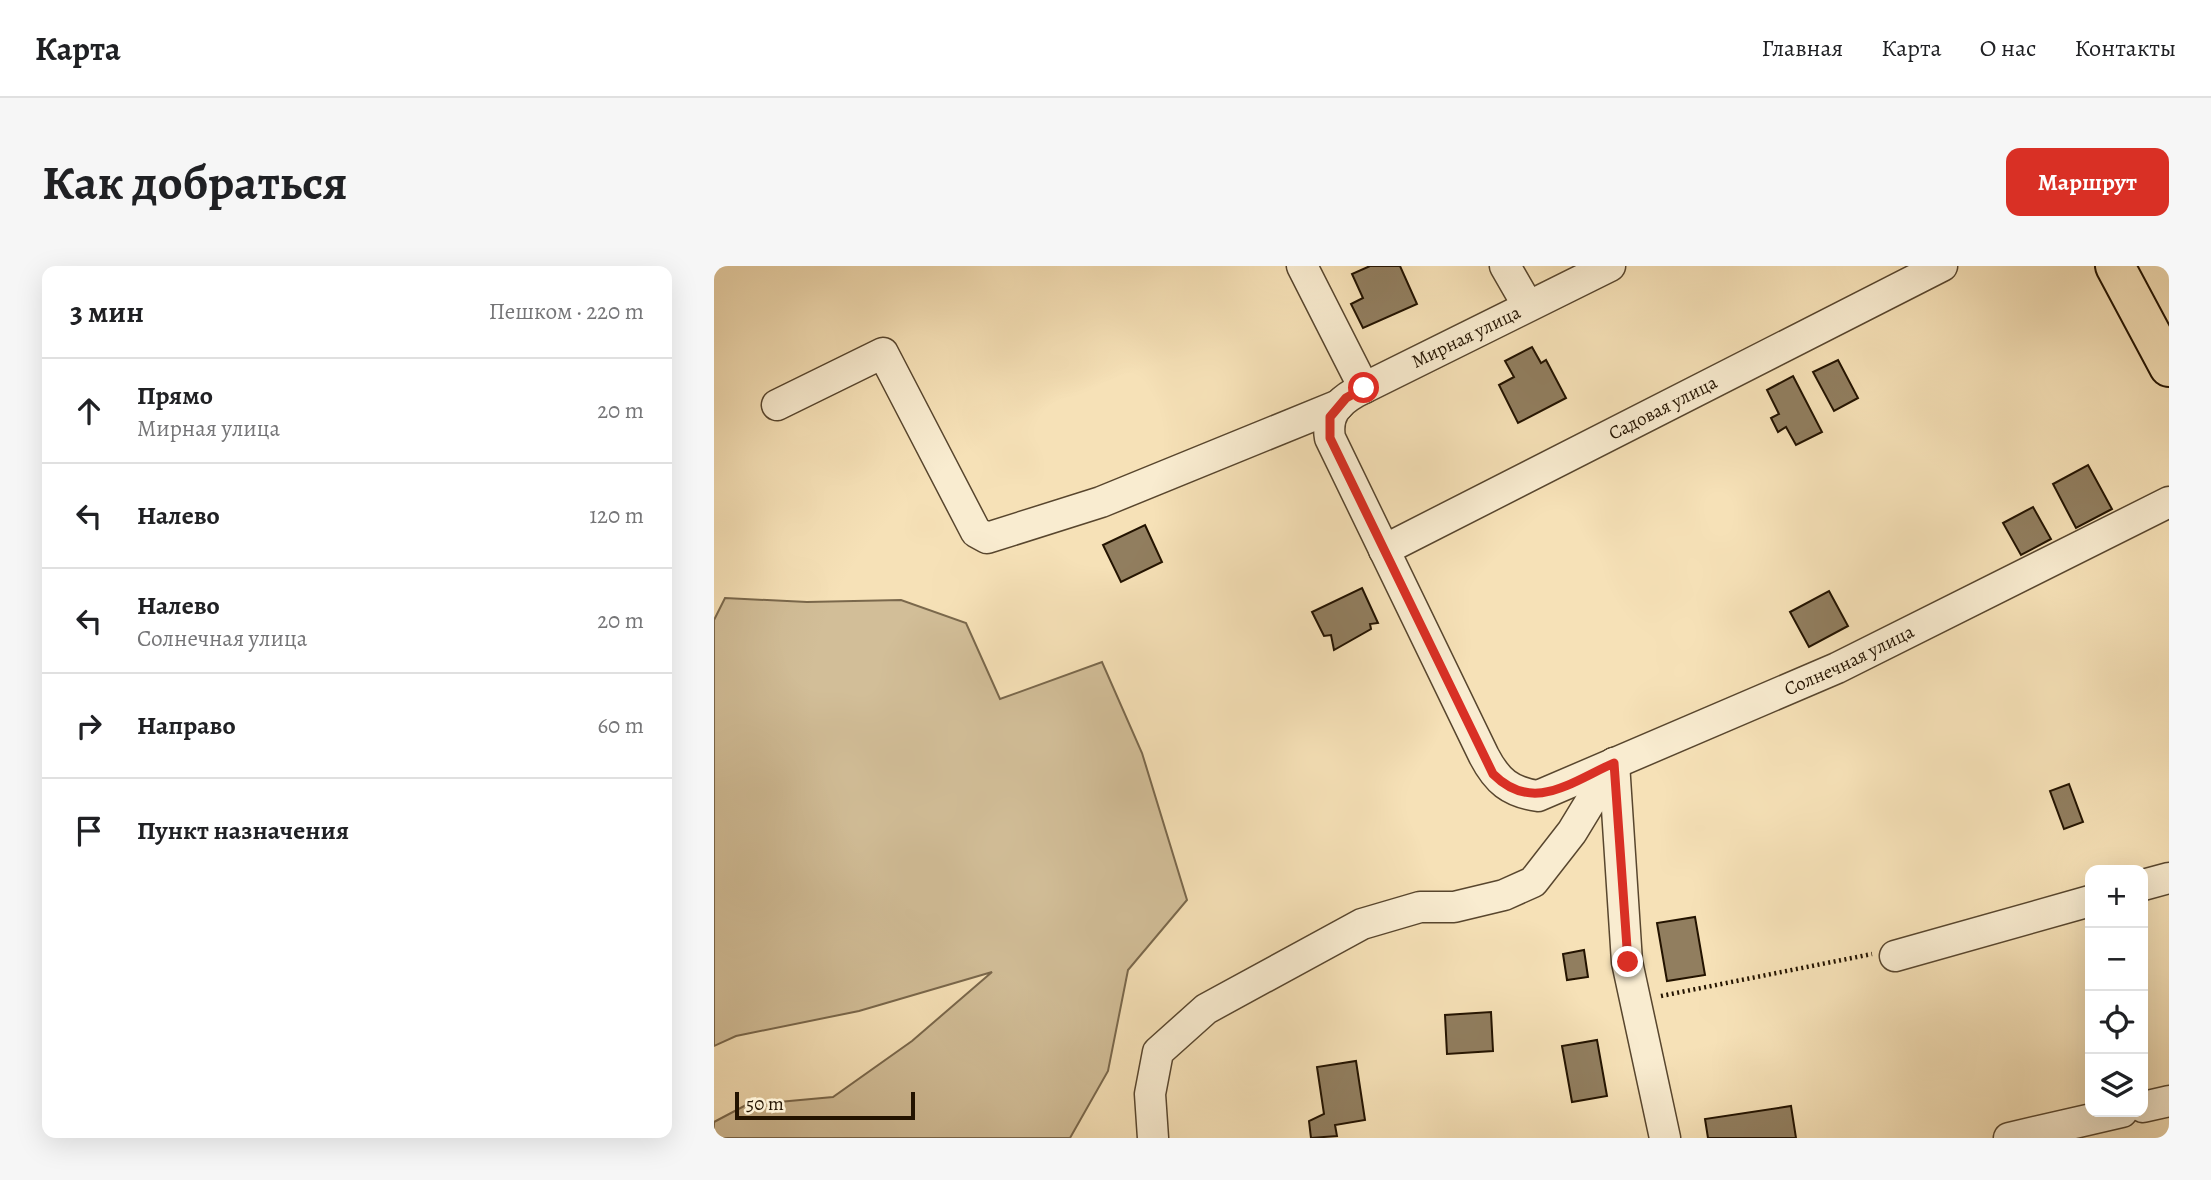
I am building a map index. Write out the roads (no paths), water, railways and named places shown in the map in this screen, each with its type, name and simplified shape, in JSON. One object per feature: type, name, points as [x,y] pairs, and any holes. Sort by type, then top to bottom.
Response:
[{"type":"main road","points":[[2115,266],[2169,368]]},
{"type":"lane","points":[[1302,266],[1364,388]]},
{"type":"lane","points":[[1505,266],[1528,306]]},
{"type":"lane","name":"Мирная улица","points":[[777,405],[883,354],[976,532],[987,538],[1101,502],[1334,411],[1364,388],[1610,266]]},
{"type":"lane","name":"Садовая улица","points":[[1384,550],[1942,266]]},
{"type":"lane","points":[[1334,411],[1330,438],[1384,550]]},
{"type":"lane","name":"Солнечная улица","points":[[1384,550],[1493,774],[1506,786],[1521,793],[1538,796],[1837,668],[2169,502]]},
{"type":"lane","points":[[1614,763],[1628,962],[1665,1138]]},
{"type":"lane","points":[[1153,1138],[1150,1094],[1158,1052],[1206,1009],[1362,924],[1420,907],[1454,907],[1504,895],[1533,882],[1572,832],[1614,763]]},
{"type":"lane","points":[[2148,884],[2169,878]]},
{"type":"lane","points":[[1895,957],[2085,902]]},
{"type":"lane","points":[[2148,1106],[2169,1101]]},
{"type":"lane","points":[[2009,1138],[2100,1117]]}]
